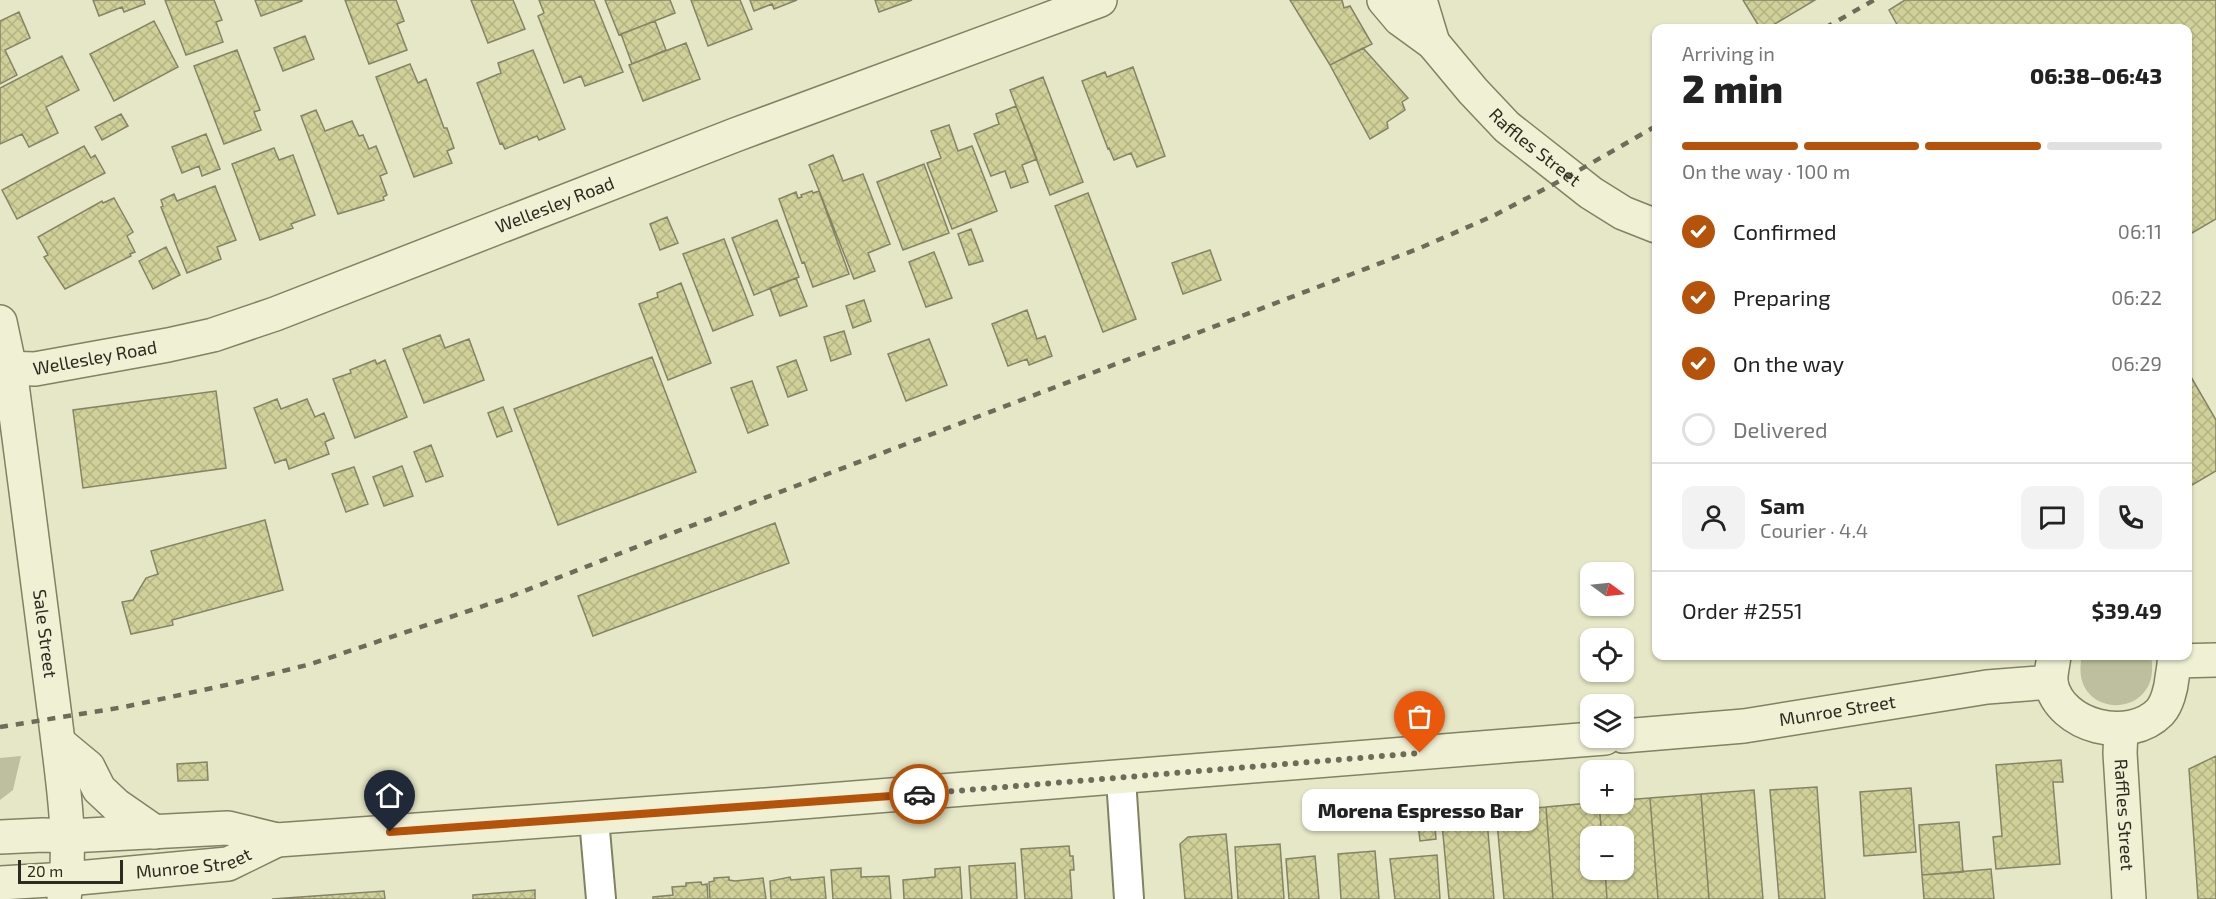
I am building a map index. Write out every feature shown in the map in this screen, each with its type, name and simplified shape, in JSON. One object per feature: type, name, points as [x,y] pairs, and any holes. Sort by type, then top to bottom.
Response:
[{"type":"street","name":"Wellesley Road","points":[[5,368],[35,369],[213,335],[275,314],[735,135],[1100,0]]},
{"type":"street","name":"Raffles Street","points":[[1384,0],[1400,19],[1433,44],[1473,92],[1508,127],[1592,193],[1623,213],[1652,224]]},
{"type":"street","name":"Raffles Street","points":[[1420,0],[1433,44]]},
{"type":"street","name":"Sale Street","points":[[0,322],[59,743],[68,836],[65,889]]},
{"type":"street","points":[[2192,659],[2216,660]]},
{"type":"street","points":[[2053,669],[2061,706],[2077,719],[2121,729],[2144,723],[2161,711],[2170,690],[2174,660]]},
{"type":"street","name":"Munroe Street","points":[[1634,735],[1744,726],[1987,687],[2053,669]]},
{"type":"street","name":"Raffles Street","points":[[2121,729],[2120,753],[2130,899]]},
{"type":"street","name":"Munroe Street","points":[[0,837],[228,828],[277,840],[594,819],[1580,740]]},
{"type":"street","points":[[59,743],[88,767],[99,789],[116,806],[155,832]]},
{"type":"street","points":[[1121,778],[1129,899]]},
{"type":"street","points":[[594,819],[601,899]]},
{"type":"street","name":"Munroe Street","points":[[0,883],[65,889],[228,864],[277,840]]},
{"type":"green space","points":[[2082,660],[2151,660],[2151,678],[2144,693],[2131,702],[2116,705],[2101,702],[2088,693],[2081,677]]},
{"type":"green space","points":[[21,756],[13,790],[0,800],[0,758]]},
{"type":"building","points":[[93,0],[144,0],[145,4],[124,12],[122,7],[99,16]]},
{"type":"building","points":[[165,0],[214,0],[222,20],[216,22],[223,42],[186,55]]},
{"type":"building","points":[[255,0],[302,0],[302,1],[261,16]]},
{"type":"building","points":[[345,0],[396,0],[404,21],[397,24],[407,50],[369,64]]},
{"type":"building","points":[[471,0],[513,0],[525,29],[488,43]]},
{"type":"building","points":[[539,0],[594,0],[623,72],[585,86],[581,76],[564,83],[538,16],[544,13]]},
{"type":"building","points":[[605,0],[670,0],[675,13],[619,35]]},
{"type":"building","points":[[691,0],[740,0],[752,29],[708,46]]},
{"type":"building","points":[[750,0],[797,0],[774,9],[772,4],[754,11]]},
{"type":"building","points":[[875,0],[912,0],[879,12]]},
{"type":"building","points":[[1290,0],[1342,0],[1344,8],[1350,6],[1372,44],[1330,65]]},
{"type":"building","points":[[1743,0],[1815,0],[1775,24],[1758,24]]},
{"type":"building","points":[[1905,0],[2216,0],[2216,219],[2192,233],[2192,24],[1897,24],[1889,10]]},
{"type":"building","points":[[19,12],[30,38],[5,50],[17,75],[0,84],[0,21]]},
{"type":"building","points":[[154,21],[178,67],[114,101],[90,54]]},
{"type":"building","points":[[655,21],[666,50],[632,64],[621,34]]},
{"type":"building","points":[[305,36],[314,59],[283,71],[274,48]]},
{"type":"building","points":[[686,43],[700,79],[643,101],[629,65]]},
{"type":"building","points":[[1363,48],[1408,98],[1402,102],[1405,110],[1387,122],[1388,128],[1370,139],[1330,65]]},
{"type":"building","points":[[237,50],[260,110],[254,112],[261,130],[224,144],[194,66]]},
{"type":"building","points":[[533,50],[565,129],[539,140],[537,136],[505,149],[502,143],[500,144],[477,83],[501,73],[498,63]]},
{"type":"building","points":[[62,56],[79,90],[46,107],[58,133],[29,147],[22,134],[0,144],[0,88]]},
{"type":"building","points":[[410,64],[418,83],[426,79],[454,148],[447,151],[452,163],[414,177],[376,77]]},
{"type":"building","points":[[1133,67],[1165,156],[1137,167],[1131,153],[1114,160],[1082,81],[1105,72],[1107,77]]},
{"type":"building","points":[[1043,77],[1083,182],[1050,195],[1010,90]]},
{"type":"building","points":[[1016,106],[1037,159],[1022,165],[1028,182],[1011,188],[1005,171],[991,176],[974,134],[999,124],[996,114]]},
{"type":"building","points":[[316,110],[325,131],[352,121],[359,136],[363,135],[369,149],[376,146],[387,173],[380,176],[387,195],[383,197],[384,200],[338,214],[301,116]]},
{"type":"building","points":[[121,114],[128,126],[102,140],[95,127]]},
{"type":"building","points":[[949,125],[958,151],[972,146],[997,211],[952,229],[927,163],[941,158],[931,131]]},
{"type":"building","points":[[206,134],[220,169],[202,176],[199,166],[182,173],[172,147]]},
{"type":"building","points":[[84,146],[91,158],[95,155],[105,173],[17,219],[2,190]]},
{"type":"building","points":[[274,148],[279,160],[293,155],[315,215],[291,224],[293,228],[260,240],[232,164]]},
{"type":"building","points":[[833,155],[843,181],[863,174],[890,244],[868,253],[875,271],[854,279],[809,165]]},
{"type":"building","points":[[924,164],[949,233],[903,250],[877,182]]},
{"type":"building","points":[[215,186],[236,240],[217,247],[221,259],[187,273],[161,207],[163,206],[161,200],[174,194],[177,201]]},
{"type":"building","points":[[812,191],[813,193],[819,191],[849,274],[813,287],[779,199],[796,192],[798,198]]},
{"type":"building","points":[[1088,193],[1136,319],[1103,332],[1055,206]]},
{"type":"building","points":[[114,198],[133,232],[127,236],[135,252],[65,289],[44,257],[48,255],[38,237],[102,201],[103,203]]},
{"type":"building","points":[[667,217],[678,243],[660,250],[650,224]]},
{"type":"building","points":[[777,220],[799,277],[754,295],[732,238]]},
{"type":"building","points":[[971,229],[983,261],[969,265],[958,234]]},
{"type":"building","points":[[724,239],[753,315],[713,331],[683,254]]},
{"type":"building","points":[[166,247],[180,275],[153,289],[139,261]]},
{"type":"building","points":[[1210,250],[1221,280],[1183,294],[1172,263]]},
{"type":"building","points":[[934,252],[952,298],[926,307],[909,262]]},
{"type":"building","points":[[796,278],[807,306],[780,316],[770,288]]},
{"type":"building","points":[[681,283],[711,363],[668,380],[639,304],[658,297],[657,293]]},
{"type":"building","points":[[864,300],[871,321],[853,328],[846,306]]},
{"type":"building","points":[[1027,310],[1037,339],[1045,336],[1052,356],[1029,365],[1027,359],[1008,366],[992,324]]},
{"type":"building","points":[[844,331],[851,354],[831,361],[824,337]]},
{"type":"building","points":[[440,335],[445,348],[469,339],[484,380],[424,403],[403,349]]},
{"type":"building","points":[[929,339],[947,385],[906,401],[888,354]]},
{"type":"building","points":[[652,357],[696,472],[558,525],[514,409]]},
{"type":"building","points":[[375,360],[377,364],[385,360],[407,417],[355,438],[333,379],[351,373],[350,370]]},
{"type":"building","points":[[796,360],[807,390],[788,397],[777,367]]},
{"type":"building","points":[[2192,379],[2216,420],[2216,471],[2192,485]]},
{"type":"building","points":[[752,381],[768,425],[748,433],[731,388]]},
{"type":"building","points":[[216,391],[226,468],[83,488],[73,410]]},
{"type":"building","points":[[277,399],[281,409],[307,399],[315,417],[324,413],[334,438],[325,442],[329,454],[289,469],[286,459],[275,463],[254,408]]},
{"type":"building","points":[[503,407],[512,431],[497,437],[488,413]]},
{"type":"building","points":[[431,445],[443,476],[426,482],[414,452]]},
{"type":"building","points":[[402,466],[413,496],[384,506],[373,477]]},
{"type":"building","points":[[354,467],[368,504],[346,512],[332,474]]},
{"type":"building","points":[[265,520],[283,590],[172,620],[173,625],[131,634],[122,602],[133,600],[146,578],[158,574],[151,551]]},
{"type":"building","points":[[775,523],[789,563],[593,636],[578,596]]},
{"type":"building","points":[[2216,756],[2216,899],[2198,899],[2189,769]]},
{"type":"building","points":[[2061,760],[2063,782],[2053,782],[2060,864],[1996,869],[1993,837],[2002,836],[1996,765]]},
{"type":"building","points":[[207,762],[208,780],[178,781],[177,764]]},
{"type":"building","points":[[1817,787],[1825,899],[1779,899],[1770,790]]},
{"type":"building","points":[[1911,788],[1916,852],[1864,856],[1860,792]]},
{"type":"building","points":[[1754,790],[1763,899],[1709,899],[1701,794]]},
{"type":"building","points":[[1701,794],[1709,899],[1658,899],[1650,798]]},
{"type":"building","points":[[1650,798],[1658,899],[1607,899],[1606,880],[1634,880],[1634,826],[1601,826],[1600,814],[1634,814],[1634,799]]},
{"type":"building","points":[[1580,804],[1580,814],[1600,814],[1601,826],[1580,826],[1580,880],[1606,880],[1607,899],[1553,899],[1546,807]]},
{"type":"building","points":[[1546,807],[1553,899],[1504,899],[1496,811]]},
{"type":"building","points":[[1486,810],[1494,899],[1449,899],[1441,813]]},
{"type":"building","points":[[1434,814],[1436,839],[1420,841],[1417,816]]},
{"type":"building","points":[[1959,822],[1963,872],[1922,875],[1919,825]]},
{"type":"building","points":[[1226,834],[1232,899],[1185,899],[1180,844],[1188,837]]},
{"type":"building","points":[[1280,844],[1284,899],[1238,899],[1235,847]]},
{"type":"building","points":[[1069,846],[1070,856],[1073,856],[1074,870],[1070,870],[1072,899],[1025,899],[1021,849]]},
{"type":"building","points":[[1375,851],[1379,899],[1341,899],[1338,854]]},
{"type":"building","points":[[1437,855],[1440,899],[1395,899],[1390,859]]},
{"type":"building","points":[[1315,856],[1319,899],[1289,899],[1286,859]]},
{"type":"building","points":[[1015,863],[1017,899],[971,899],[969,866]]},
{"type":"building","points":[[960,867],[962,899],[904,899],[903,880],[935,877],[935,869]]},
{"type":"building","points":[[861,868],[861,877],[889,876],[891,899],[833,899],[831,870]]},
{"type":"building","points":[[1991,869],[1994,899],[1924,899],[1922,875]]},
{"type":"building","points":[[729,877],[729,880],[735,881],[763,878],[766,899],[710,899],[709,882],[714,881],[714,878]]},
{"type":"building","points":[[790,877],[791,880],[824,877],[826,899],[771,899],[770,881]]},
{"type":"building","points":[[701,882],[702,885],[707,884],[708,899],[653,899],[653,897],[673,895],[672,887]]},
{"type":"building","points":[[535,890],[535,899],[473,899],[473,895]]},
{"type":"building","points":[[384,891],[385,899],[272,899]]},
{"type":"railway","points":[[1832,24],[1874,0]]},
{"type":"railway","points":[[0,727],[124,707],[311,664],[504,599],[1420,248],[1495,215],[1652,128]]},
{"type":"way so far","points":[[919,794],[1420,753]]},
{"type":"place","name":"Morena Espresso Bar","points":[[1420,753]]},
{"type":"route","points":[[390,832],[919,794]]}]
